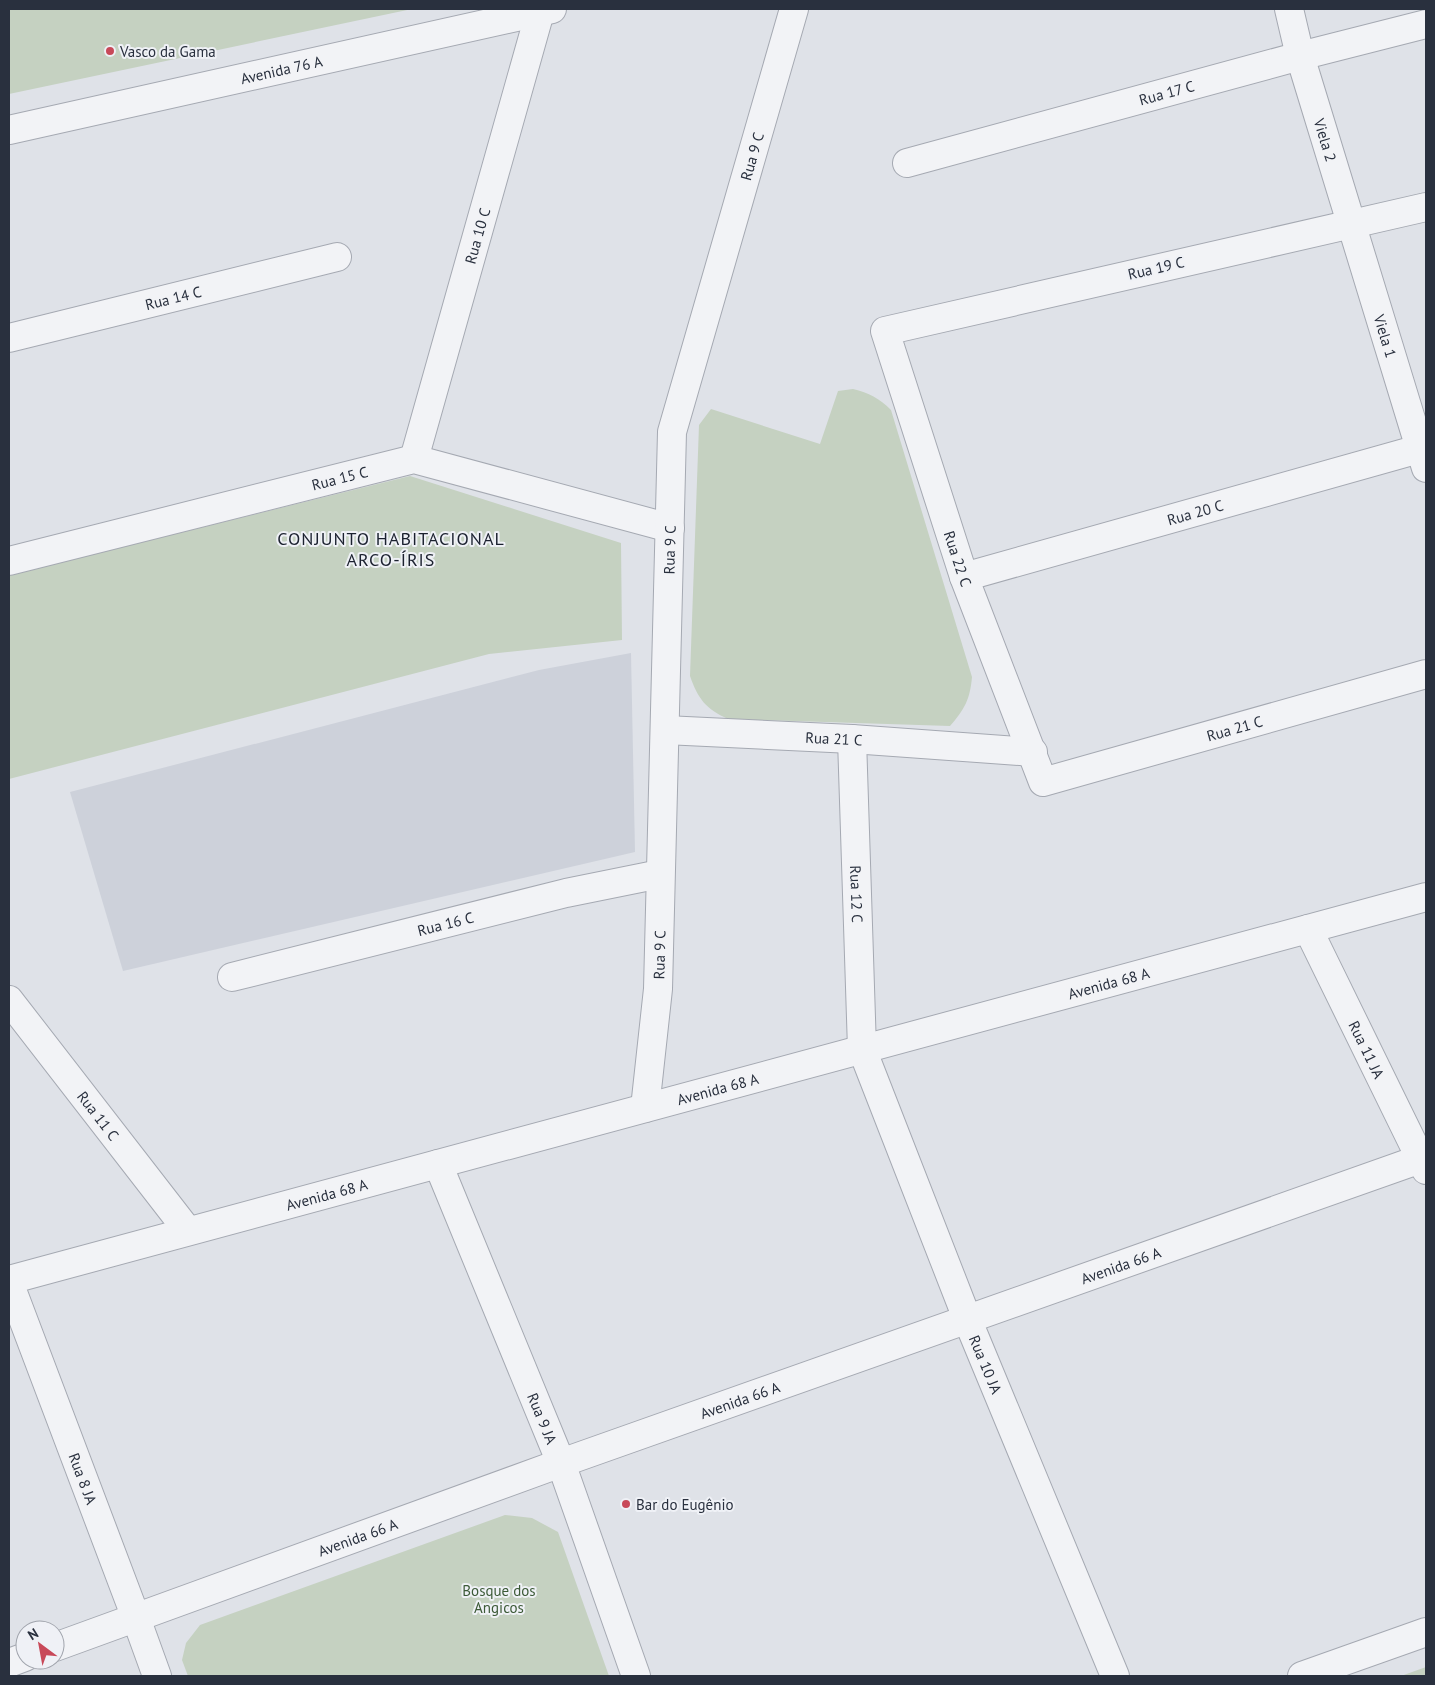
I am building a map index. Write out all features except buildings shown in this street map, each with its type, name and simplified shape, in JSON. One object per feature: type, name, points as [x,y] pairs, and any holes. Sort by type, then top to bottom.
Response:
[{"type":"street","name":"Rua 9 C","points":[[645,1108],[658,989],[672,432],[794,9]]},
{"type":"street","points":[[1289,9],[1300,56]]},
{"type":"street","name":"Avenida 76 A","points":[[9,130],[544,10]]},
{"type":"street","name":"Rua 10 C","points":[[414,459],[544,10]]},
{"type":"street","name":"Rua 17 C","points":[[906,163],[1300,56],[1426,24]]},
{"type":"street","name":"Viela 2","points":[[1300,56],[1352,223]]},
{"type":"street","name":"Rua 19 C","points":[[885,331],[1426,207]]},
{"type":"street","name":"Viela 1","points":[[1352,223],[1424,454]]},
{"type":"street","name":"Rua 14 C","points":[[9,338],[337,257]]},
{"type":"street","name":"Rua 22 C","points":[[885,331],[964,577],[1043,782]]},
{"type":"street","name":"Rua 20 C","points":[[964,577],[1424,454]]},
{"type":"street","name":"Rua 15 C","points":[[9,561],[414,459],[670,528]]},
{"type":"street","name":"Rua 21 C","points":[[1043,782],[1426,674]]},
{"type":"street","name":"Rua 21 C","points":[[665,730],[852,739],[1033,752]]},
{"type":"street","name":"Rua 12 C","points":[[852,739],[862,1049]]},
{"type":"street","name":"Rua 16 C","points":[[232,976],[566,893],[660,874]]},
{"type":"street","name":"Avenida 68 A","points":[[9,1281],[1426,897]]},
{"type":"street","name":"Rua 11 JA","points":[[1308,928],[1425,1162]]},
{"type":"street","name":"Rua 11 C","points":[[9,1000],[188,1231]]},
{"type":"street","name":"Rua 10 JA","points":[[862,1049],[968,1321],[1115,1676]]},
{"type":"street","name":"Avenida 66 A","points":[[65,1643],[561,1463],[1425,1162]]},
{"type":"street","name":"Rua 9 JA","points":[[438,1164],[561,1463],[636,1676]]},
{"type":"street","name":"Rua 8 JA","points":[[9,1281],[157,1676]]},
{"type":"street","points":[[1302,1676],[1426,1632]]},
{"type":"shaded area","points":[[631,653],[635,852],[123,971],[70,792],[539,670]]},
{"type":"green space","name":"Vasco da Gama","points":[[9,9],[412,9],[9,94]]},
{"type":"green space","points":[[853,389],[874,396],[891,410],[972,677],[968,698],[963,709],[950,726],[728,719],[708,707],[696,691],[690,676],[699,425],[711,409],[820,444],[838,391]]},
{"type":"green space","points":[[410,476],[621,543],[622,640],[489,654],[9,779],[9,575]]},
{"type":"green space","name":"Bosque dos Angicos","points":[[505,1515],[532,1518],[558,1532],[609,1676],[188,1676],[182,1660],[186,1643],[200,1625]]},
{"type":"green space","points":[[1426,1667],[1426,1676],[1401,1676]]},
{"type":"place","name":"Vasco da Gama","points":[[110,51]]},
{"type":"place","name":"Bar do Eugênio","points":[[626,1504]]},
{"type":"district","name":"CONJUNTO HABITACIONAL ARCO-ÍRIS","points":[[391,548]]}]
